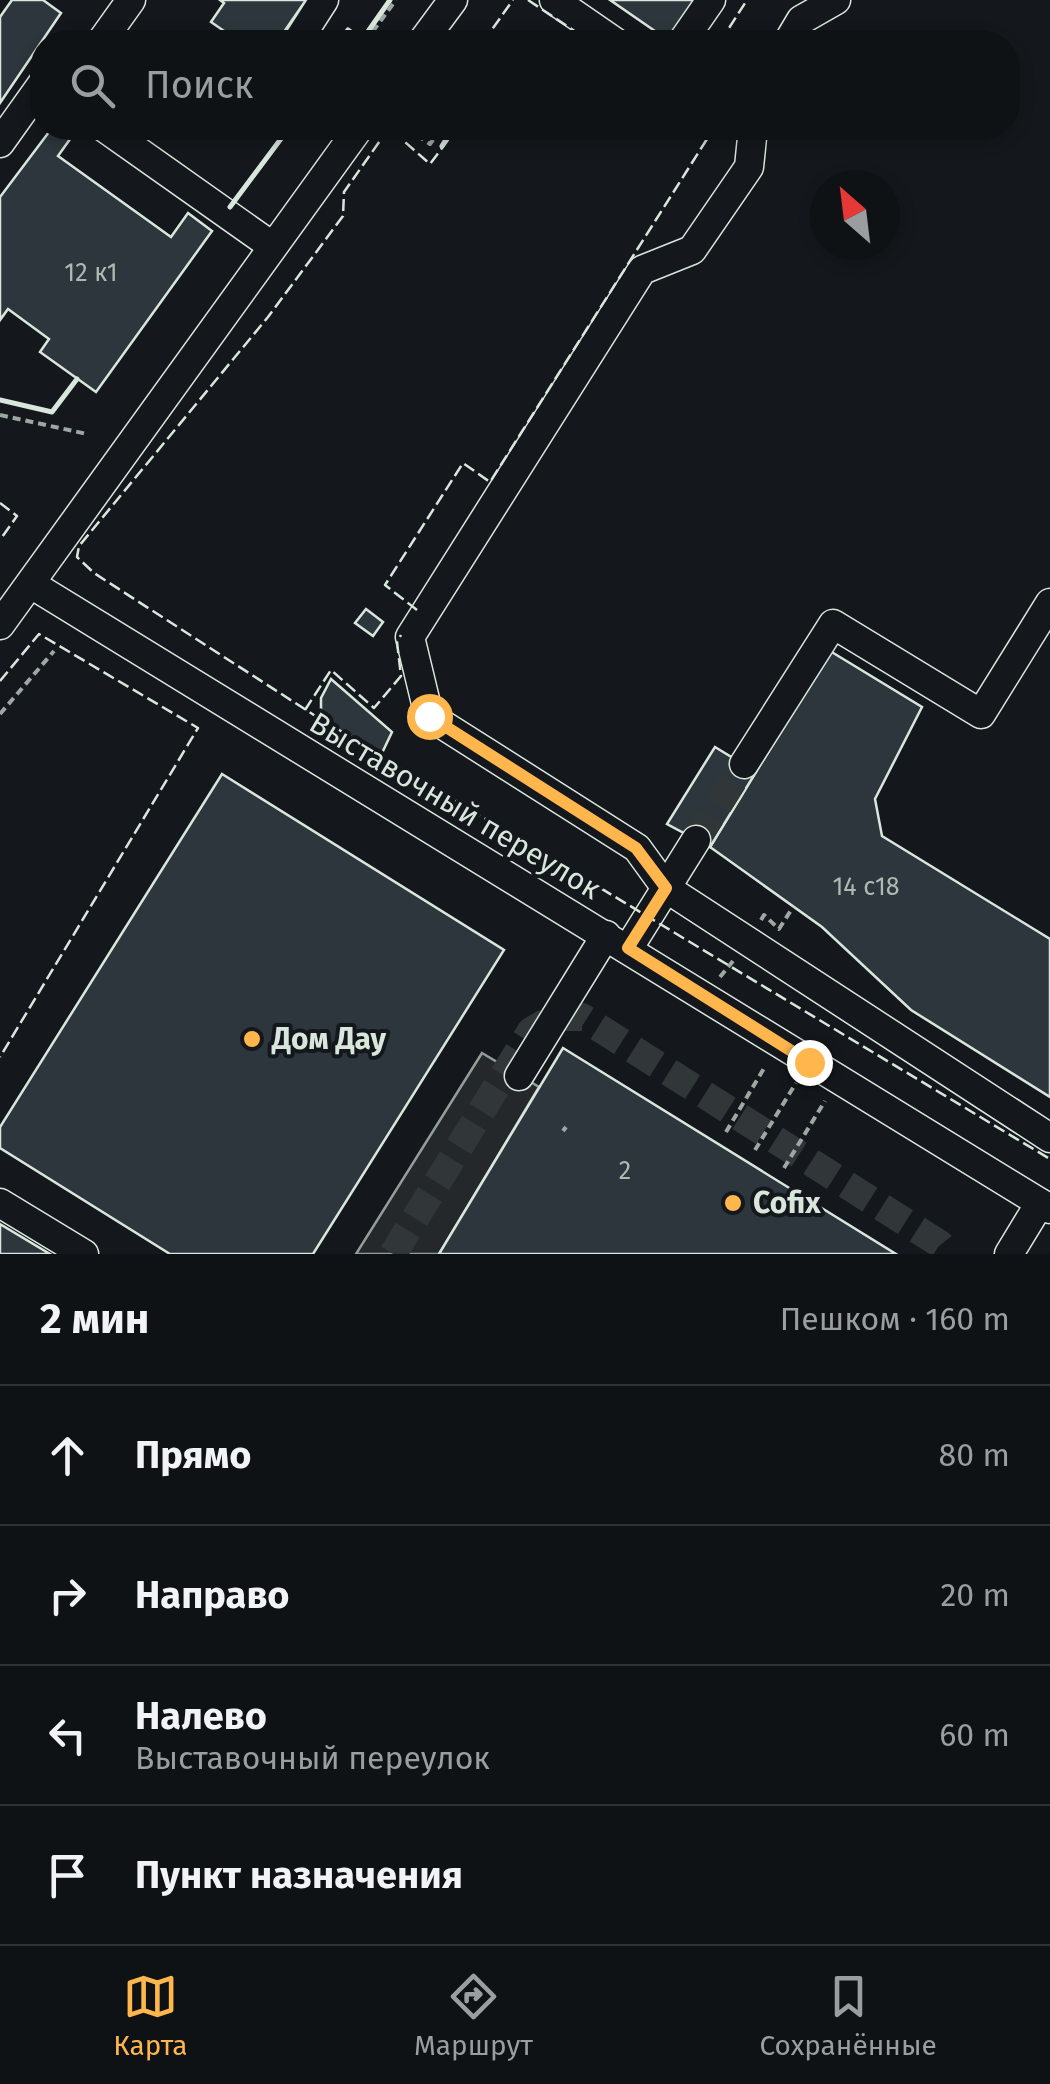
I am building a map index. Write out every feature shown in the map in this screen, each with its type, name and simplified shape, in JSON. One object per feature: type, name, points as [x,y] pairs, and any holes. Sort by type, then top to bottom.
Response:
[{"type":"street","points":[[304,30],[324,0]]},
{"type":"street","points":[[431,30],[453,0]]},
{"type":"street","points":[[554,0],[598,30]]},
{"type":"street","points":[[690,30],[711,0]]},
{"type":"street","points":[[796,30],[802,20],[836,0]]},
{"type":"street","points":[[107,30],[120,4]]},
{"type":"street","points":[[0,143],[30,101]]},
{"type":"street","points":[[122,140],[272,246]]},
{"type":"street","points":[[0,625],[17,590],[351,140]]},
{"type":"street","points":[[752,140],[749,167],[692,250],[642,270],[410,636],[429,716],[636,848],[666,888],[1050,1138]]},
{"type":"street","name":"Выставочный переулок","points":[[17,590],[617,942],[1045,1206]]},
{"type":"street","points":[[744,764],[832,624],[981,714],[1050,603]]},
{"type":"street","points":[[520,1076],[617,942],[666,888],[696,840]]},
{"type":"street","points":[[0,1203],[84,1254]]},
{"type":"street","points":[[1009,1254],[1045,1206]]},
{"type":"path","points":[[374,30],[396,0]]},
{"type":"path","points":[[0,415],[87,434]]},
{"type":"path","points":[[0,714],[54,651]]},
{"type":"path","points":[[726,1132],[779,1044]]},
{"type":"path","points":[[755,1150],[809,1062]]},
{"type":"path","points":[[784,1168],[838,1080]]},
{"type":"shaded area","points":[[482,1053],[539,1087],[439,1254],[356,1254]]},
{"type":"building","points":[[12,0],[43,0],[61,13],[49,30],[30,30],[30,59],[0,103],[0,17]]},
{"type":"building","points":[[220,0],[306,0],[285,30],[223,30],[211,22],[224,3]]},
{"type":"building","points":[[610,0],[696,0],[675,30],[654,30]]},
{"type":"building","points":[[43,140],[69,140],[58,156],[171,237],[188,213],[212,231],[96,392],[40,352],[49,339],[8,309],[0,320],[0,197]]},
{"type":"building","points":[[366,609],[383,622],[373,636],[355,623]]},
{"type":"building","points":[[830,651],[922,707],[875,799],[882,836],[1050,939],[1050,1097],[911,1010],[822,927],[710,847]]},
{"type":"building","points":[[331,679],[392,732],[382,753],[327,720],[321,698]]},
{"type":"building","points":[[715,747],[756,772],[710,847],[667,824]]},
{"type":"building","name":"Дом Дау","points":[[222,774],[504,950],[313,1254],[170,1254],[0,1148],[0,1127]]},
{"type":"building","points":[[563,1048],[896,1254],[439,1254]]},
{"type":"building","points":[[0,1224],[50,1254],[0,1254]]},
{"type":"tunnel","points":[[696,840],[744,764]]},
{"type":"tunnel","points":[[393,1254],[531,1031],[555,1017],[582,1017],[940,1244],[948,1254]]},
{"type":"fence","points":[[492,30],[513,0]]},
{"type":"fence","points":[[528,0],[573,30]]},
{"type":"fence","points":[[728,30],[747,0]]},
{"type":"fence","points":[[334,728],[94,573],[77,557],[79,546],[268,317],[343,216],[344,192],[381,140]]},
{"type":"fence","points":[[403,140],[430,164],[448,140]]},
{"type":"fence","points":[[417,610],[385,585],[463,463],[490,482],[706,140]]},
{"type":"fence","points":[[0,503],[17,516],[0,540]]},
{"type":"fence","points":[[0,681],[39,634],[198,728],[0,1057]]},
{"type":"fence","points":[[305,710],[331,670],[374,708],[401,676],[397,642],[401,635]]},
{"type":"fence","points":[[368,748],[1050,1159]]},
{"type":"wall","points":[[369,30],[390,0]]},
{"type":"wall","points":[[230,207],[280,140]]},
{"type":"wall","points":[[442,146],[446,140]]},
{"type":"wall","points":[[0,400],[52,412],[77,379]]},
{"type":"place","name":"Дом Дау","points":[[252,1039]]},
{"type":"place","name":"Cofix","points":[[733,1203]]},
{"type":"route","points":[[429,716],[636,848],[666,888],[628,948],[809,1062]]}]
